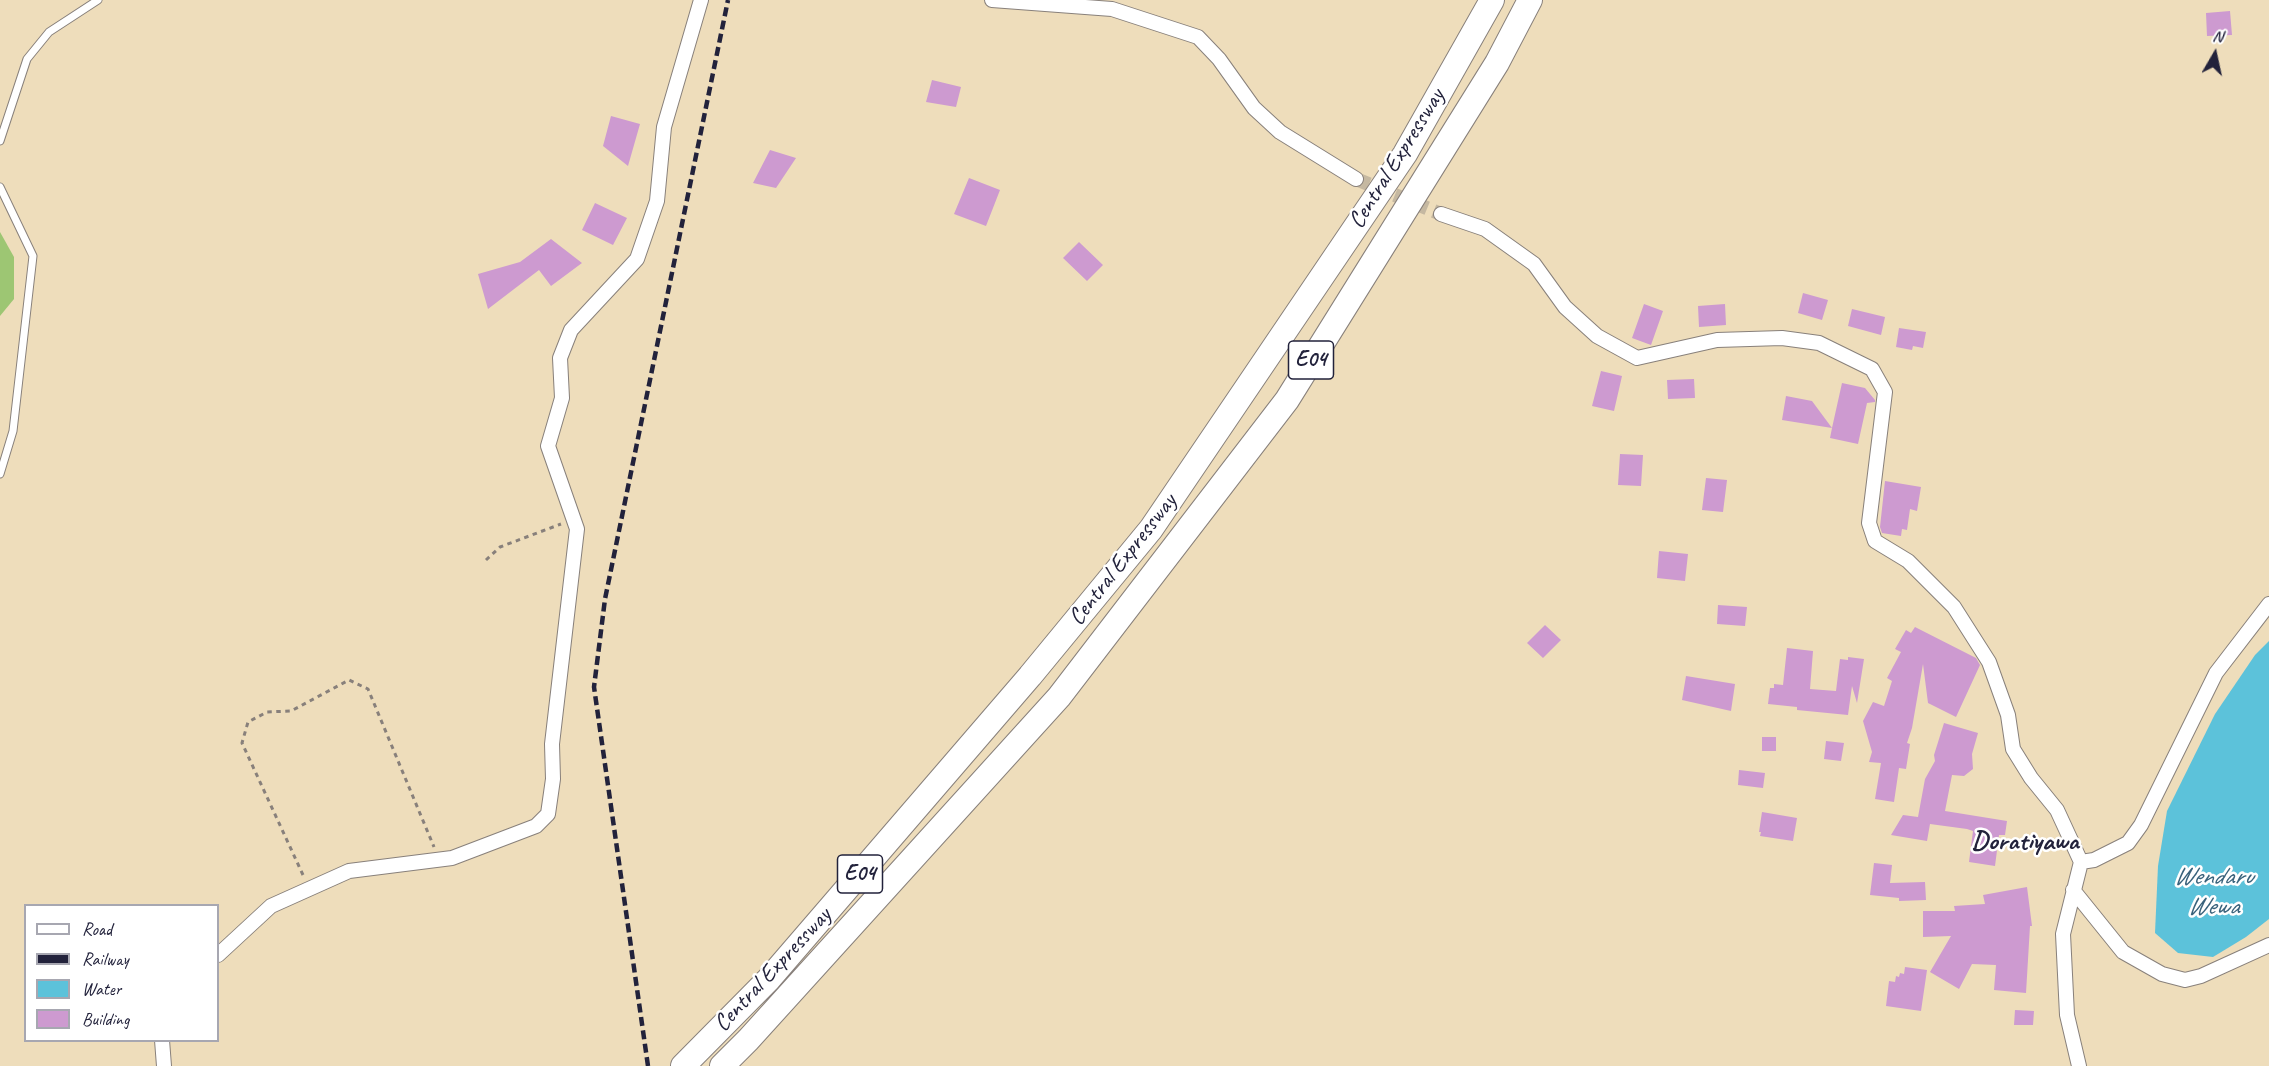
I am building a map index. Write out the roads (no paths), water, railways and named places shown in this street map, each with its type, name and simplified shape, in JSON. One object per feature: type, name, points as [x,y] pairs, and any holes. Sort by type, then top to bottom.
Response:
[{"type":"highway","name":"Central Expressway","points":[[683,1066],[769,979],[1030,676],[1158,520],[1405,154],[1492,0]]},
{"type":"highway","name":"Central Expressway","points":[[722,1066],[1059,697],[1287,400],[1497,63],[1530,0]]},
{"type":"street","points":[[219,953],[271,906],[349,871],[452,858],[536,826],[548,814],[553,779],[552,744],[577,529],[548,446],[562,398],[560,358],[571,330],[637,260],[657,201],[664,127],[701,0]]},
{"type":"street","points":[[992,0],[1112,9],[1198,37],[1219,59],[1254,108],[1280,132],[1356,179]]},
{"type":"street","points":[[1441,214],[1485,229],[1534,264],[1565,307],[1598,336],[1637,358],[1717,340],[1782,338],[1819,343],[1872,369],[1885,392],[1869,523],[1875,541],[1908,561],[1954,607],[1989,662],[2008,715],[2013,749],[2031,778],[2057,810],[2080,862],[2062,934],[2067,1014],[2079,1066]]},
{"type":"street","points":[[2080,862],[2094,860],[2128,843],[2141,825],[2216,673],[2269,604]]},
{"type":"street","points":[[2073,890],[2123,952],[2162,974],[2185,980],[2201,976],[2269,945]]},
{"type":"street","points":[[162,1042],[164,1066]]},
{"type":"lane","points":[[0,141],[27,59],[49,32],[98,0]]},
{"type":"lane","points":[[0,187],[33,256],[14,431],[0,474]]},
{"type":"water","name":"Wendaru Wewa","points":[[2269,641],[2269,919],[2246,937],[2213,957],[2178,953],[2155,933],[2158,866],[2167,811],[2215,714],[2255,655]]},
{"type":"tunnel","points":[[1356,179],[1441,214]]},
{"type":"railway","points":[[648,1066],[594,687],[605,599],[728,0]]},
{"type":"district","name":"Doratiyawa","points":[[2025,842]]}]
